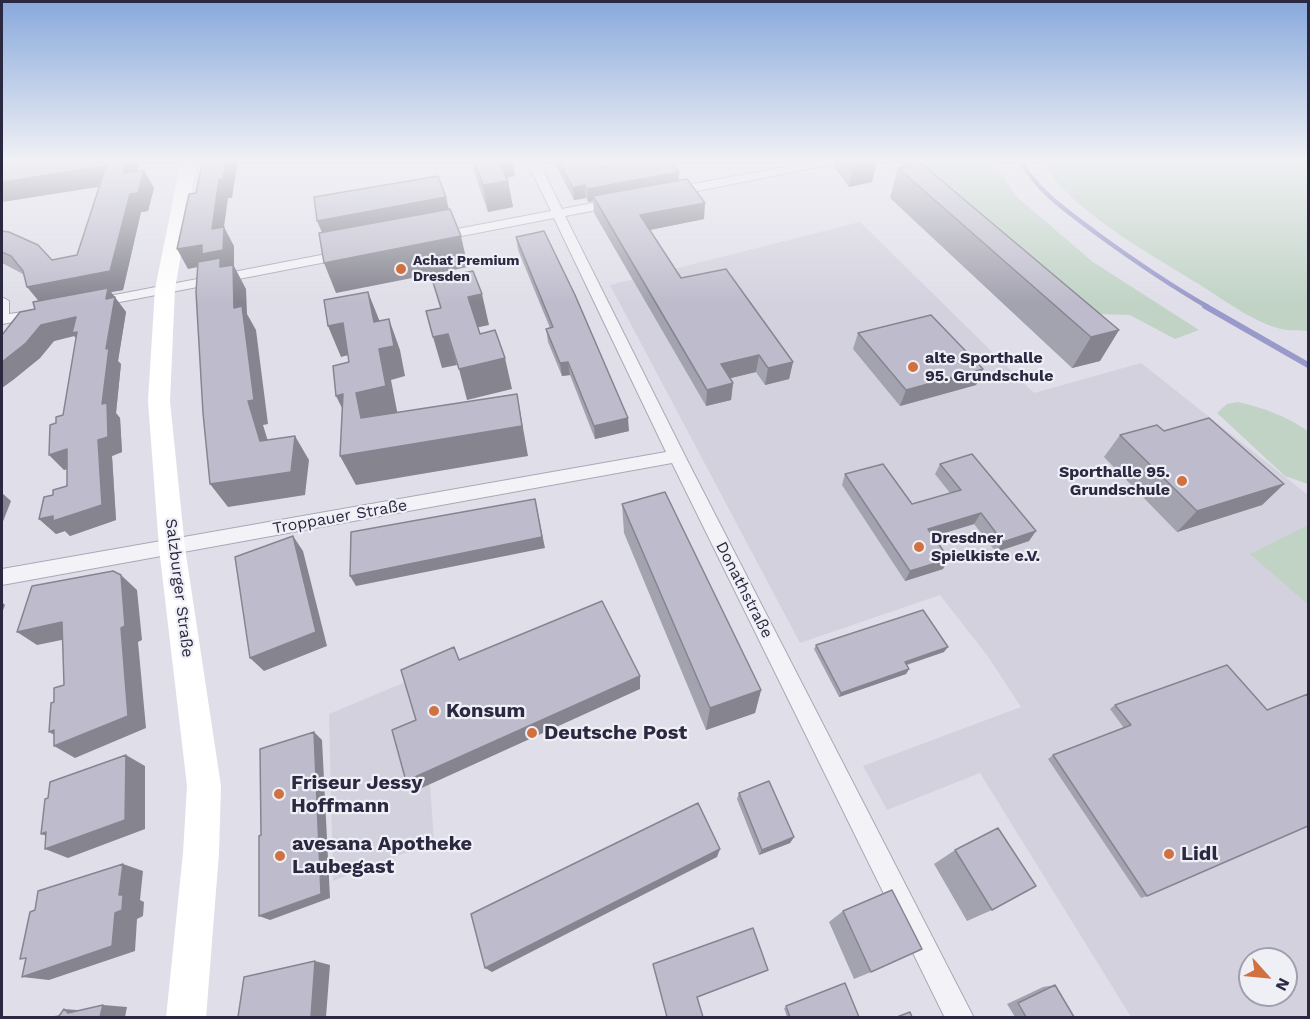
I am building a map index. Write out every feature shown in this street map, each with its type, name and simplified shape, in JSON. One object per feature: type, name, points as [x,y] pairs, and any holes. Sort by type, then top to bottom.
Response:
[{"type":"street","name":"Salzburger Straße","points":[[180,208],[165,289],[159,401],[172,548],[204,786],[201,853],[186,1017]]},
{"type":"street","name":"Donathstraße","points":[[555,208],[677,456],[960,1017]]},
{"type":"street","points":[[425,239],[590,208]]},
{"type":"street","points":[[77,307],[366,250]]},
{"type":"street","points":[[2,301],[2,318],[56,311]]},
{"type":"street","name":"Troppauer Straße","points":[[2,577],[677,456]]},
{"type":"shaded area","points":[[860,222],[1034,393],[1141,363],[1308,495],[1308,525],[1251,554],[1308,605],[1308,1017],[1131,1017],[980,773],[887,810],[863,766],[1021,707],[989,658],[940,595],[800,643],[610,285]]},
{"type":"shaded area","points":[[603,615],[640,689],[430,784],[434,842],[333,881],[329,714],[460,659],[465,673]]},
{"type":"green space","points":[[960,208],[1029,208],[1093,262],[1199,330],[1175,339],[1130,315],[1098,314]]},
{"type":"green space","points":[[1084,208],[1308,208],[1308,331],[1281,329],[1259,321],[1134,244]]},
{"type":"green space","points":[[1238,402],[1274,413],[1308,431],[1308,484],[1285,476],[1217,413],[1227,404]]},
{"type":"green space","points":[[1308,525],[1308,605],[1250,554]]},
{"type":"building","points":[[92,208],[126,208],[110,271],[27,287],[23,271],[11,256],[2,252],[2,231],[38,245],[52,260],[77,255]]},
{"type":"building","points":[[186,208],[215,208],[212,229],[224,227],[223,250],[202,254],[202,245],[177,249]]},
{"type":"building","points":[[315,208],[389,208],[317,221]]},
{"type":"building","points":[[600,208],[680,208],[640,215],[681,278],[726,269],[793,362],[768,368],[759,355],[721,364],[733,383],[707,390]]},
{"type":"building","points":[[943,208],[974,208],[1119,330],[1091,337]]},
{"type":"building","points":[[450,209],[461,236],[324,263],[319,233]]},
{"type":"building","points":[[544,231],[575,295],[628,418],[594,426],[568,362],[560,363],[546,329],[553,327],[516,237]]},
{"type":"building","points":[[220,258],[220,267],[233,265],[234,308],[242,306],[254,400],[248,401],[260,441],[295,436],[291,472],[210,484],[203,413],[196,292],[198,262]]},
{"type":"building","points":[[473,271],[482,294],[468,297],[480,334],[495,330],[505,358],[459,369],[448,334],[433,337],[426,311],[441,308],[432,279]]},
{"type":"building","points":[[108,288],[106,299],[115,297],[106,349],[109,348],[102,404],[107,403],[108,437],[98,440],[102,505],[53,521],[53,516],[39,519],[44,497],[53,495],[53,490],[67,486],[67,449],[49,455],[50,425],[56,423],[56,417],[63,415],[77,332],[72,333],[76,317],[41,325],[26,343],[2,362],[2,335],[20,312],[35,309],[33,302]]},
{"type":"building","points":[[368,292],[374,322],[389,319],[394,346],[379,349],[386,386],[356,393],[361,418],[517,394],[522,426],[340,456],[343,394],[336,396],[333,366],[349,362],[343,323],[328,326],[324,300]]},
{"type":"building","name":"alte Sporthalle 95. Grundschule","points":[[931,315],[983,369],[906,390],[858,333]]},
{"type":"building","points":[[1209,418],[1284,484],[1197,511],[1120,435],[1157,425],[1164,431]]},
{"type":"building","name":"Dresdner Spielkiste e.V.","points":[[972,454],[1036,531],[1003,542],[981,513],[928,529],[949,559],[910,571],[845,474],[883,464],[912,504],[961,490],[940,464]]},
{"type":"building","points":[[665,492],[761,690],[710,708],[622,504]]},
{"type":"building","points":[[535,499],[542,537],[350,576],[351,532]]},
{"type":"building","points":[[293,536],[316,632],[250,658],[235,557]]},
{"type":"building","points":[[113,571],[121,575],[125,626],[121,628],[128,716],[54,746],[54,730],[49,732],[51,703],[54,702],[54,688],[64,685],[62,622],[17,632],[32,586]]},
{"type":"building","points":[[602,601],[640,676],[406,781],[392,730],[416,720],[401,670],[454,647],[459,660]]},
{"type":"building","points":[[923,610],[948,647],[905,662],[909,669],[841,693],[816,645]]},
{"type":"building","points":[[1227,665],[1267,710],[1308,694],[1308,826],[1147,896],[1053,755],[1131,725],[1115,705]]},
{"type":"building","points":[[314,732],[321,894],[259,916],[260,749]]},
{"type":"building","points":[[126,755],[125,820],[45,849],[46,832],[41,834],[45,799],[48,798],[50,782]]},
{"type":"building","points":[[769,781],[794,837],[762,850],[739,793]]},
{"type":"building","points":[[698,803],[720,849],[485,968],[471,914]]},
{"type":"building","points":[[998,828],[1036,886],[992,910],[955,850]]},
{"type":"building","points":[[123,864],[119,895],[123,895],[122,910],[115,913],[112,946],[22,977],[26,958],[20,959],[30,912],[35,910],[38,891]]},
{"type":"building","points":[[892,890],[922,949],[871,972],[843,911]]},
{"type":"building","points":[[753,928],[768,970],[697,997],[703,1017],[667,1017],[653,964]]},
{"type":"building","points":[[315,961],[311,1017],[238,1017],[244,977]]},
{"type":"building","points":[[845,983],[859,1017],[790,1017],[786,1006]]},
{"type":"building","points":[[1055,985],[1074,1017],[1026,1017],[1018,1003]]},
{"type":"building","points":[[103,1005],[100,1017],[53,1017],[59,1016],[64,1009],[68,1013]]},
{"type":"building","points":[[910,1012],[912,1017],[897,1017]]},
{"type":"waterway","points":[[1062,208],[1137,262],[1208,307]]},
{"type":"waterway","points":[[1205,306],[1308,365]]},
{"type":"place","name":"Achat Premium Dresden","points":[[401,269]]},
{"type":"place","name":"alte Sporthalle 95. Grundschule","points":[[913,367]]},
{"type":"place","name":"Sporthalle 95. Grundschule","points":[[1182,481]]},
{"type":"place","name":"Dresdner Spielkiste e.V.","points":[[919,547]]},
{"type":"place","name":"Konsum","points":[[434,711]]},
{"type":"place","name":"Deutsche Post","points":[[532,733]]},
{"type":"place","name":"Friseur Jessy Hoffmann","points":[[279,794]]},
{"type":"place","name":"Lidl","points":[[1169,854]]},
{"type":"place","name":"avesana Apotheke Laubegast","points":[[280,856]]}]
